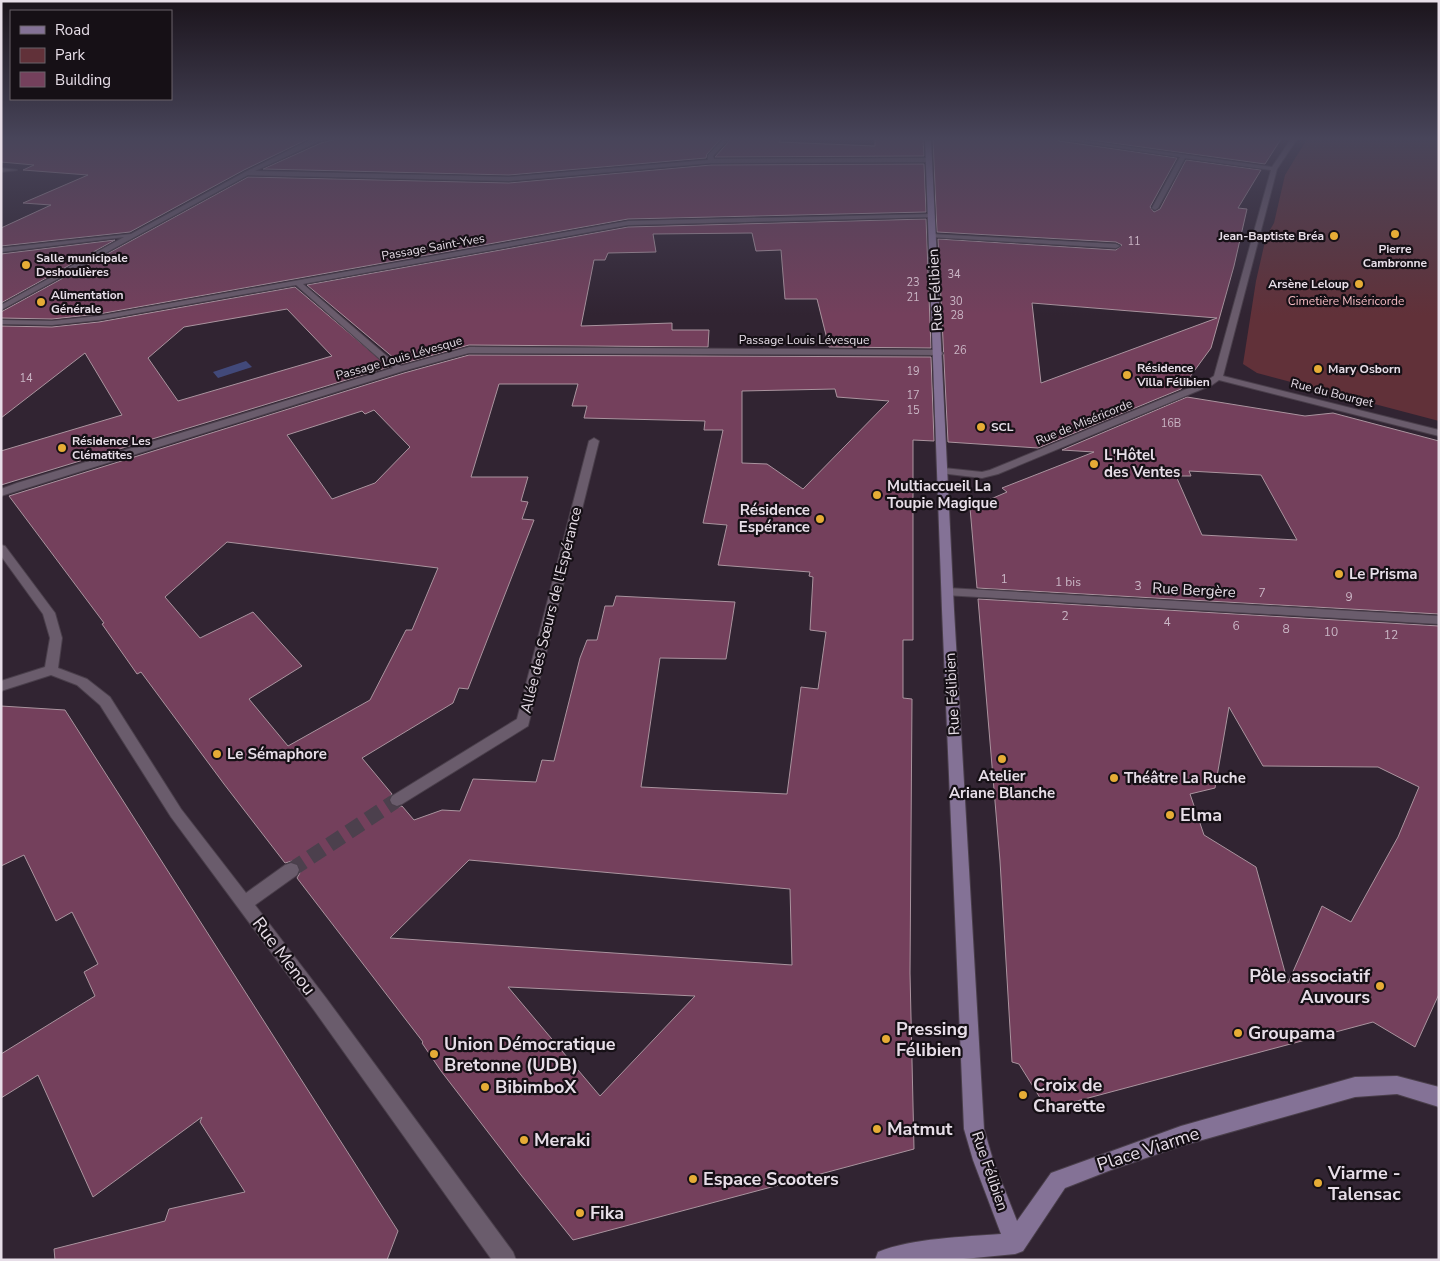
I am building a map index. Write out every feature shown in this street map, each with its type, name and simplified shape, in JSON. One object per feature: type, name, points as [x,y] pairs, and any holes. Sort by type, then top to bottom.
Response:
[{"type":"street","points":[[1,308],[202,198]]},
{"type":"street","name":"Rue Félibien","points":[[931,198],[974,1129],[983,1160],[1015,1243]]},
{"type":"street","points":[[1155,208],[1161,198]]},
{"type":"street","points":[[1218,377],[1266,198]]},
{"type":"street","name":"Passage Saint-Yves","points":[[1,322],[77,321],[652,221],[932,216]]},
{"type":"street","points":[[1,250],[135,234]]},
{"type":"street","points":[[932,236],[1116,246]]},
{"type":"street","points":[[297,282],[385,359],[400,369]]},
{"type":"street","name":"Passage Louis Lévesque","points":[[1,493],[21,485],[400,369],[469,350],[939,354]]},
{"type":"street","name":"Rue du Bourget","points":[[1218,377],[1439,433]]},
{"type":"street","name":"Rue de Miséricorde","points":[[944,472],[982,475],[994,472],[1209,384],[1218,377]]},
{"type":"street","name":"Allée des Sœurs de l'Espérance","points":[[397,800],[522,722],[594,442]]},
{"type":"street","points":[[1,548],[49,612],[56,638],[51,670],[1,686]]},
{"type":"street","name":"Rue Bergère","points":[[948,592],[1439,620]]},
{"type":"street","name":"Rue Menou","points":[[51,670],[82,682],[105,701],[176,813],[320,1004],[505,1260]]},
{"type":"street","points":[[244,903],[290,870]]},
{"type":"street","name":"Place Viarme","points":[[1015,1243],[1058,1180],[1111,1160],[1181,1136],[1355,1087],[1397,1085],[1439,1097]]},
{"type":"street","points":[[886,1260],[934,1251],[1015,1243]]},
{"type":"green space","name":"Cimetière Miséricorde","points":[[1280,198],[1439,198],[1439,421],[1257,373],[1243,364],[1256,281],[1266,237],[1274,223]]},
{"type":"water","points":[[246,361],[252,367],[218,378],[213,372]]},
{"type":"building","points":[[35,198],[193,198],[130,232],[1,246],[1,228],[51,205],[23,203]]},
{"type":"building","points":[[210,198],[925,198],[926,212],[628,219],[99,314],[52,319],[1,318],[1,312]]},
{"type":"building","points":[[936,198],[1155,198],[1150,207],[1154,212],[1160,209],[1166,198],[1244,198],[1238,208],[1247,209],[1234,266],[1211,348],[1181,389],[1038,448],[948,442],[938,239],[1116,250],[1122,245],[1116,242],[937,232]],"holes":[[[1032,303],[1217,318],[1041,383]]]},
{"type":"building","points":[[926,219],[931,348],[829,347],[817,299],[785,299],[781,250],[756,251],[752,233],[653,234],[656,252],[608,253],[605,260],[594,260],[581,326],[672,323],[672,330],[709,330],[708,347],[469,345],[401,364],[307,285],[628,227]]},
{"type":"building","points":[[115,240],[1,303],[1,254]]},
{"type":"building","points":[[295,287],[389,367],[1,485],[1,451],[122,415],[85,353],[1,418],[1,326],[52,327],[99,322]],"holes":[[[287,309],[332,356],[178,401],[148,358],[184,327]]]},
{"type":"building","points":[[469,355],[931,357],[934,441],[913,440],[913,640],[903,640],[903,698],[912,699],[910,973],[914,1149],[573,1240],[441,1071],[423,1042],[297,878],[301,871],[299,864],[292,861],[285,863],[141,672],[137,674],[102,624],[104,623],[9,496],[404,373]],"holes":[[[499,384],[578,384],[572,406],[587,406],[584,418],[705,421],[704,430],[723,430],[703,523],[727,525],[718,565],[810,572],[809,576],[813,577],[810,630],[826,632],[818,689],[801,687],[787,794],[641,787],[660,658],[726,659],[735,602],[616,596],[613,606],[605,606],[597,640],[587,640],[580,658],[554,761],[542,760],[536,782],[473,779],[460,811],[442,810],[414,820],[402,806],[396,808],[390,805],[388,799],[392,794],[362,758],[453,703],[459,688],[468,689],[534,520],[522,519],[528,502],[521,501],[528,477],[471,477]],[[835,389],[837,397],[889,401],[803,489],[767,464],[742,463],[742,391]],[[374,410],[410,447],[375,483],[332,499],[287,435],[362,411],[365,414]],[[227,542],[438,568],[412,630],[406,630],[370,700],[288,746],[249,699],[302,666],[253,612],[200,638],[165,597]],[[469,860],[790,889],[792,965],[390,938]],[[508,987],[695,996],[600,1096]]]},
{"type":"building","points":[[1187,397],[1305,416],[1333,413],[1439,441],[1439,614],[977,588],[970,508],[1007,492],[1002,488],[1094,452],[1062,450]],"holes":[[[1189,471],[1261,475],[1297,540],[1202,535],[1176,476],[1191,476]]]},
{"type":"building","points":[[978,599],[1439,626],[1439,994],[1415,1047],[1373,1022],[1047,1109],[1019,1064],[1012,1062],[1000,861]],"holes":[[[1229,707],[1263,766],[1378,767],[1419,787],[1398,837],[1351,922],[1322,906],[1288,983],[1256,867],[1204,835],[1190,794],[1215,788]]]},
{"type":"building","points":[[1,706],[65,710],[398,1231],[387,1260],[55,1260],[54,1249],[165,1221],[169,1209],[245,1192],[200,1122],[202,1117],[93,1197],[38,1075],[1,1098],[1,1054],[95,996],[84,972],[98,964],[72,912],[56,921],[24,855],[1,866]]},
{"type":"tunnel","points":[[291,870],[397,800]]},
{"type":"place","name":"Pierre Cambronne","points":[[1395,234]]},
{"type":"place","name":"Jean-Baptiste Bréa","points":[[1334,236]]},
{"type":"place","name":"Salle municipale Deshoulières","points":[[26,265]]},
{"type":"place","name":"Arsène Leloup","points":[[1359,284]]},
{"type":"place","name":"Alimentation Générale","points":[[41,302]]},
{"type":"place","name":"Mary Osborn","points":[[1318,369]]},
{"type":"place","name":"Résidence Villa Félibien","points":[[1127,375]]},
{"type":"place","name":"SCL","points":[[981,427]]},
{"type":"place","name":"Résidence Les Clématites","points":[[62,448]]},
{"type":"place","name":"L'Hôtel des Ventes","points":[[1094,464]]},
{"type":"place","name":"Multiaccueil La Toupie Magique","points":[[877,495]]},
{"type":"place","name":"Résidence Espérance","points":[[820,519]]},
{"type":"place","name":"Le Prisma","points":[[1339,574]]},
{"type":"place","name":"Le Sémaphore","points":[[217,754]]},
{"type":"place","name":"Atelier Ariane Blanche","points":[[1002,759]]},
{"type":"place","name":"Théâtre La Ruche","points":[[1114,778]]},
{"type":"place","name":"Elma","points":[[1170,815]]},
{"type":"place","name":"Pôle associatif Auvours","points":[[1380,986]]},
{"type":"place","name":"Groupama","points":[[1238,1033]]},
{"type":"place","name":"Pressing Félibien","points":[[886,1039]]},
{"type":"place","name":"Union Démocratique Bretonne (UDB)","points":[[434,1054]]},
{"type":"place","name":"BibimboX","points":[[485,1087]]},
{"type":"place","name":"Croix de Charette","points":[[1023,1095]]},
{"type":"place","name":"Matmut","points":[[877,1129]]},
{"type":"place","name":"Meraki","points":[[524,1140]]},
{"type":"place","name":"Espace Scooters","points":[[693,1179]]},
{"type":"place","name":"Viarme - Talensac","points":[[1318,1183]]},
{"type":"place","name":"Fika","points":[[580,1213]]}]
